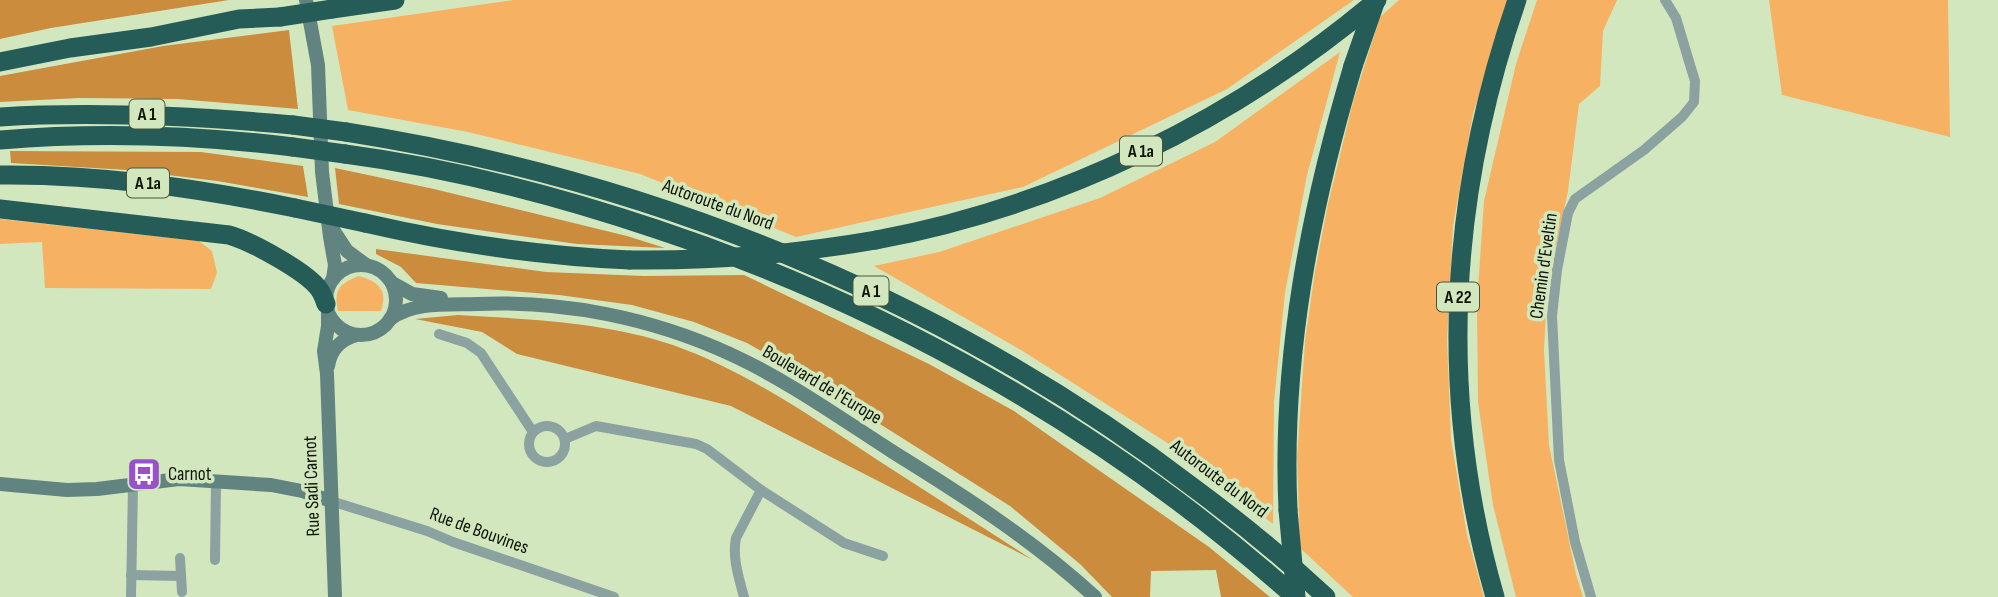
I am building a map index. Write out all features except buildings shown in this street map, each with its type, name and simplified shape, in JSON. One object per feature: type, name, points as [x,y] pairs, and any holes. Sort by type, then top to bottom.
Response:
[{"type":"highway","points":[[0,62],[328,4],[395,0]]},
{"type":"highway","points":[[1296,597],[1288,510],[1287,421],[1301,286],[1323,177],[1353,66],[1376,0]]},
{"type":"highway","name":"A 1a","points":[[0,175],[144,182],[225,194],[494,246],[567,256],[688,260],[817,249],[948,225],[1063,187],[1183,130],[1263,85],[1376,0]]},
{"type":"highway","name":"A 22","points":[[1495,597],[1480,540],[1463,440],[1457,305],[1464,218],[1473,163],[1484,112],[1517,0]]},
{"type":"highway","name":"Autoroute du Nord","points":[[0,117],[73,113],[155,114],[345,132],[468,154],[596,187],[732,232],[865,288],[972,343],[1056,391],[1234,517],[1326,597]]},
{"type":"highway","name":"A 1","points":[[0,140],[64,136],[208,139],[378,158],[519,188],[610,214],[748,261],[855,307],[921,340],[982,373],[1085,436],[1164,491],[1296,597]]},
{"type":"highway","points":[[0,209],[229,234],[248,242],[308,278],[319,289],[327,308]]},
{"type":"street","points":[[306,0],[318,65],[322,172],[335,265],[328,289],[327,308],[339,327],[356,335],[373,332],[385,326],[390,319],[396,303],[395,291],[383,272],[351,255],[341,244],[329,220]]},
{"type":"street","name":"Chemin d'Eveltin","points":[[1591,597],[1559,460],[1552,316],[1557,270],[1568,213],[1575,199],[1644,150],[1694,103],[1695,81],[1675,18],[1665,0]]},
{"type":"street","points":[[333,279],[344,269],[366,265]]},
{"type":"street","name":"Boulevard de l'Europe","points":[[392,284],[412,294],[591,312],[651,325],[730,354],[783,382],[973,502],[1030,542],[1095,597]]},
{"type":"street","name":"Boulevard de l'Europe","points":[[390,319],[416,307],[487,303]]},
{"type":"street","name":"Rue Sadi Carnot","points":[[327,308],[328,326],[324,351],[335,597]]},
{"type":"street","points":[[439,334],[467,343],[481,353],[533,432]]},
{"type":"street","name":"Rue Sadi Carnot","points":[[327,374],[328,360],[335,348],[356,335]]},
{"type":"street","points":[[549,426],[561,431],[565,439],[565,451],[553,461],[545,462],[535,457],[529,443],[533,432],[540,427],[549,426]]},
{"type":"street","points":[[565,439],[596,426],[696,444],[844,543],[883,556]]},
{"type":"street","points":[[0,484],[75,490],[171,479],[271,485],[302,491],[331,501]]},
{"type":"street","points":[[215,560],[216,482]]},
{"type":"street","points":[[131,597],[133,485]]},
{"type":"street","points":[[744,597],[734,544],[761,490]]},
{"type":"street","name":"Rue de Bouvines","points":[[331,501],[418,528],[614,597]]},
{"type":"street","points":[[180,558],[182,592]]},
{"type":"street","points":[[131,575],[181,576]]},
{"type":"shaded area","points":[[0,0],[229,0],[51,28],[0,39]]},
{"type":"shaded area","points":[[514,0],[1354,0],[1227,89],[1023,187],[796,237],[640,174],[468,132],[348,110],[332,26]]},
{"type":"shaded area","points":[[1399,0],[1509,0],[1473,114],[1453,226],[1447,340],[1451,439],[1467,535],[1484,597],[1353,597],[1300,548],[1297,457],[1305,341],[1315,271],[1353,102],[1380,17]]},
{"type":"shaded area","points":[[1537,0],[1617,0],[1603,31],[1600,86],[1579,104],[1568,191],[1547,289],[1544,350],[1549,445],[1583,597],[1516,597],[1493,505],[1478,402],[1477,303],[1484,201],[1516,64]]},
{"type":"shaded area","points":[[1769,0],[1948,0],[1950,137],[1782,95]]},
{"type":"shaded area","points":[[289,30],[298,109],[177,99],[79,98],[0,102],[0,76],[163,46]]},
{"type":"shaded area","points":[[1340,52],[1307,175],[1285,293],[1274,402],[1273,524],[1169,444],[1021,350],[874,266],[939,252],[1100,198],[1215,142]]},
{"type":"shaded area","points":[[10,151],[201,152],[303,166],[308,197],[217,181],[127,170],[11,163]]},
{"type":"shaded area","points":[[335,168],[434,189],[627,236],[665,248],[577,244],[437,224],[339,204]]},
{"type":"shaded area","points":[[0,219],[199,241],[212,251],[217,273],[211,289],[45,288],[42,242],[0,244]]},
{"type":"shaded area","points":[[376,249],[546,272],[644,276],[744,275],[929,364],[1014,411],[1209,547],[1270,597],[1221,597],[1216,570],[1151,571],[1150,597],[1112,597],[1080,564],[1010,506],[747,343],[694,322],[632,305],[559,295],[416,283],[401,267],[376,254]]},
{"type":"shaded area","points":[[359,276],[372,281],[380,288],[383,298],[381,311],[338,311],[336,298],[340,288],[347,281]]},
{"type":"shaded area","points":[[458,315],[594,326],[647,337],[700,356],[752,381],[803,411],[1033,560],[731,406],[517,354],[482,332],[415,319]]},
{"type":"place","name":"Carnot","points":[[144,474]]}]
